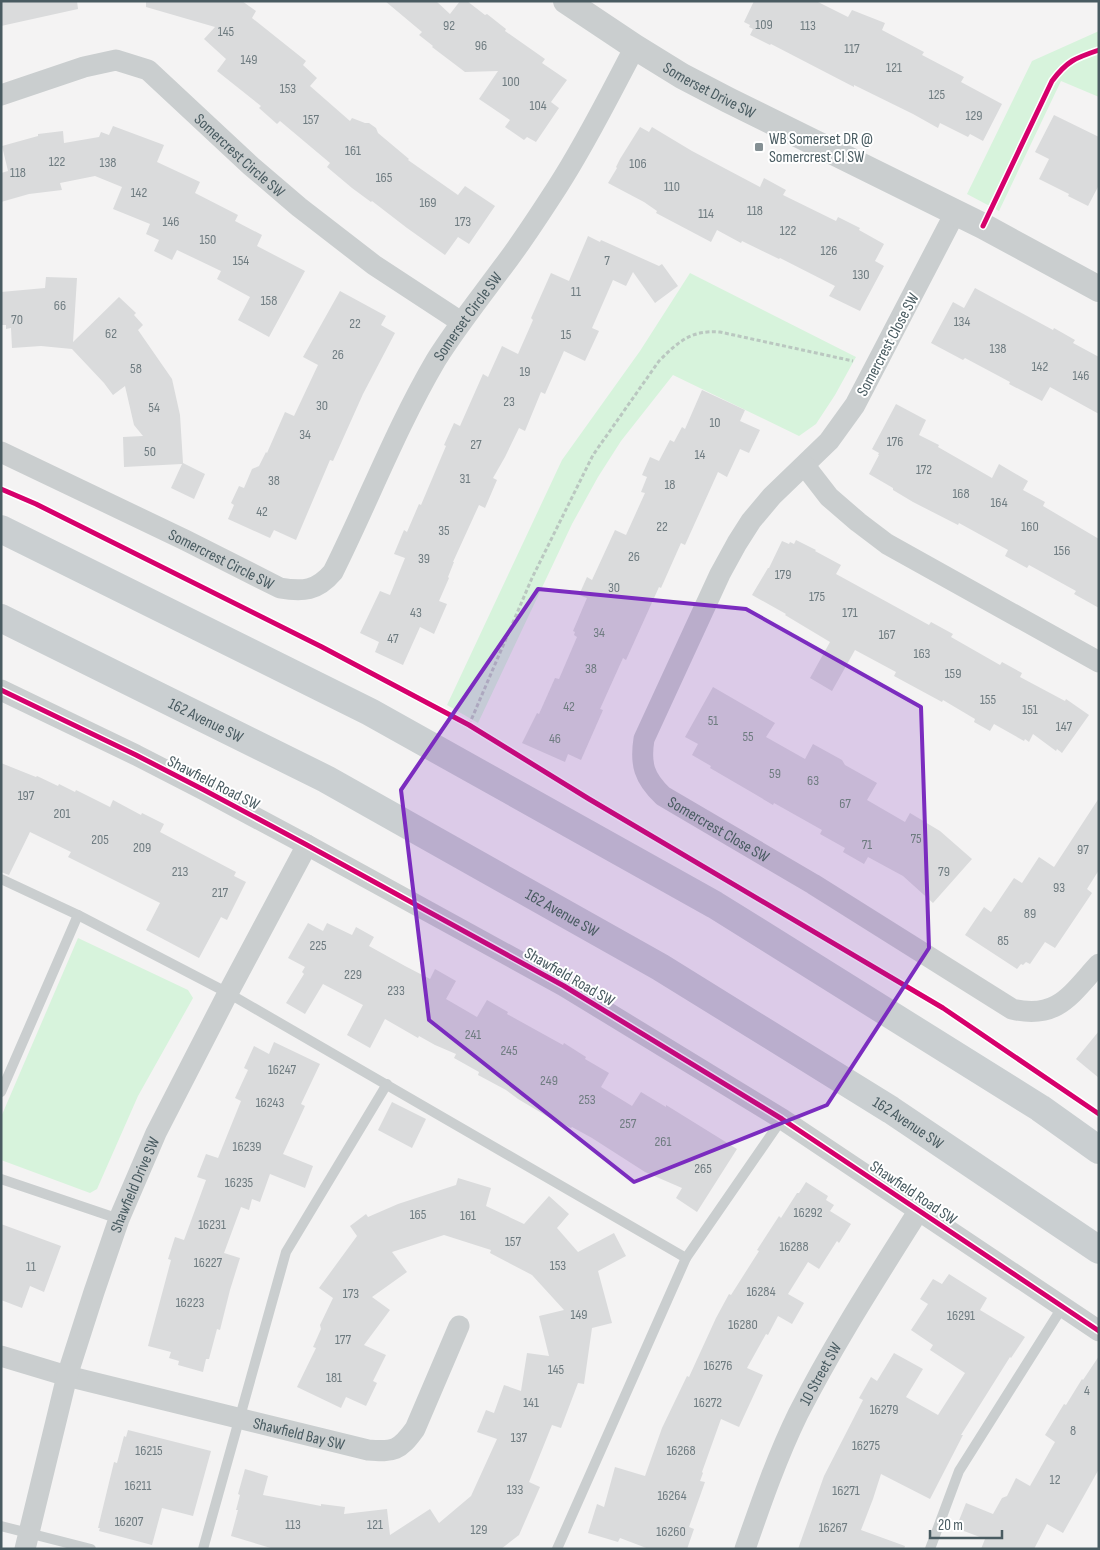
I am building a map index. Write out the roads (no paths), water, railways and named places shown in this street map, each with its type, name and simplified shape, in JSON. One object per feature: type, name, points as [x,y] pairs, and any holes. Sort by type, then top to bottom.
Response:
[{"type":"main road","points":[[1,529],[370,712],[715,905],[1040,1108],[1099,1150]]},
{"type":"main road","name":"162 Avenue SW","points":[[1,618],[326,779],[660,967],[891,1110],[1099,1250]]},
{"type":"street","name":"Somerset Drive SW","points":[[566,1],[682,76],[983,226],[1099,289]]},
{"type":"street","name":"Somerset Circle SW","points":[[310,588],[333,572],[359,520],[410,406],[461,322],[504,265],[558,187],[588,137],[635,47]]},
{"type":"street","name":"Somercrest Circle SW","points":[[1,95],[84,67],[116,60],[148,70],[298,207],[374,264],[461,322]]},
{"type":"street","name":"Somercrest Close SW","points":[[955,213],[855,405],[829,441],[772,496],[751,521],[737,543],[720,574],[644,739],[643,766],[653,786],[663,796],[813,884],[1012,1009],[1029,1013],[1047,1010],[1058,1005],[1099,964]]},
{"type":"street","name":"Somercrest Circle SW","points":[[1,452],[185,540],[280,588],[297,591],[310,588]]},
{"type":"street","points":[[804,466],[829,496],[858,522],[887,544],[1099,662]]},
{"type":"street","name":"Shawfield Road SW","points":[[1,690],[136,755],[308,845],[564,986],[782,1119],[1099,1331]]},
{"type":"street","name":"Shawfield Drive SW","points":[[27,1541],[67,1376],[119,1219],[156,1133],[228,992],[308,845]]},
{"type":"street","name":"10 Street SW","points":[[744,1549],[768,1484],[798,1414],[856,1310],[919,1210]]},
{"type":"street","name":"Shawfield Bay SW","points":[[67,1376],[368,1450],[385,1451],[396,1449],[405,1443],[414,1429],[459,1326]]},
{"type":"street","points":[[1,1356],[67,1376]]},
{"type":"lane","points":[[1,879],[78,915],[228,992],[686,1258]]},
{"type":"lane","points":[[1,1092],[78,915]]},
{"type":"lane","points":[[204,1549],[286,1252],[387,1084]]},
{"type":"lane","points":[[557,1549],[686,1258],[782,1119]]},
{"type":"lane","points":[[1,1179],[119,1219]]},
{"type":"lane","points":[[930,1549],[959,1471],[1063,1306]]},
{"type":"lane","points":[[1,1526],[27,1541],[91,1549]]},
{"type":"place","name":"WB Somerset DR @ Somercrest CI SW","points":[[759,147]]}]
